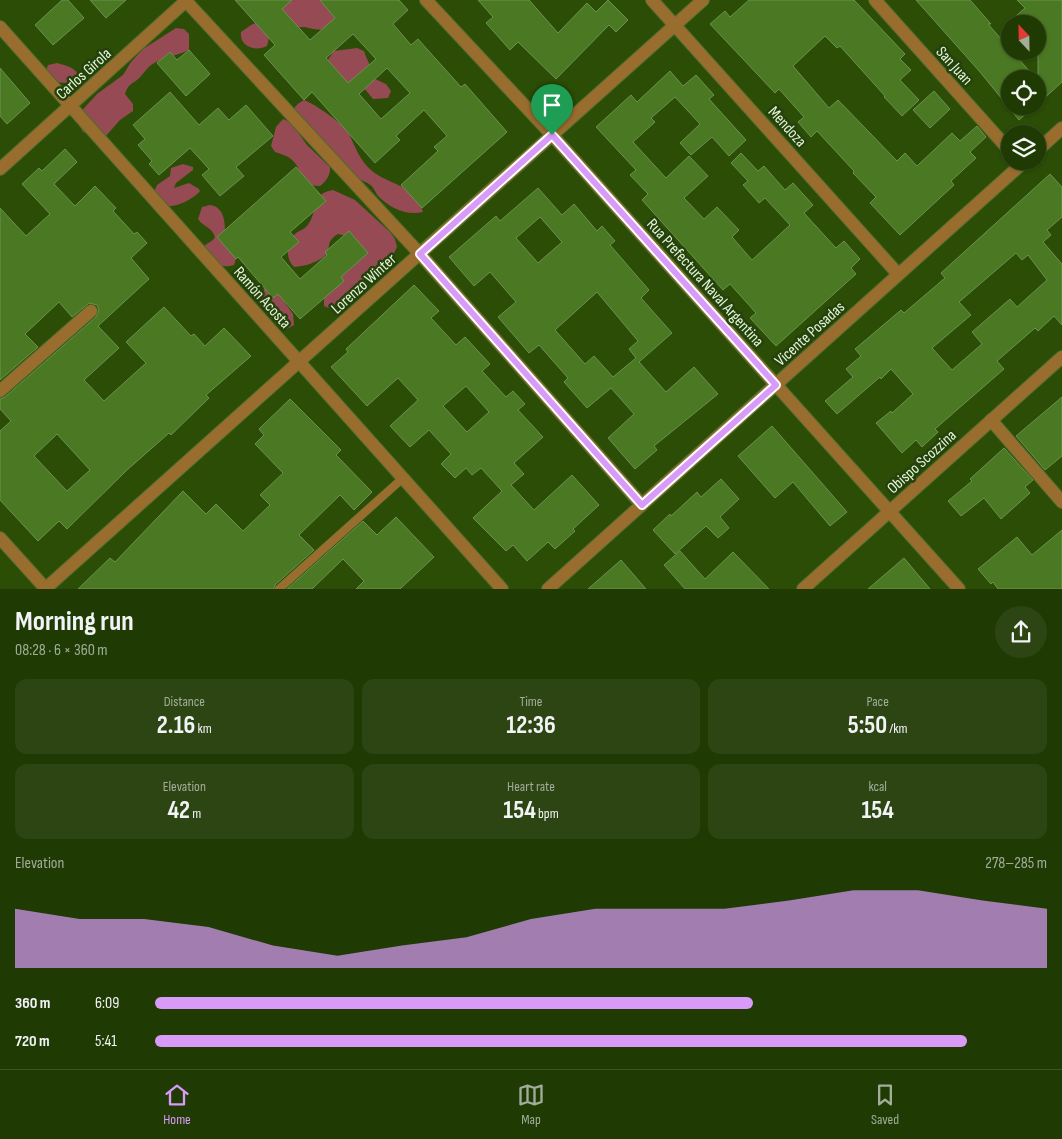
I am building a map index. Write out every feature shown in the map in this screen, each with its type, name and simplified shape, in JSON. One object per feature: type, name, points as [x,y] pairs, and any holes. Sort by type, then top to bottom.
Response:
[{"type":"street","name":"Carlos Girola","points":[[0,169],[186,0]]},
{"type":"street","points":[[186,0],[420,254],[642,505]]},
{"type":"street","name":"Rua Prefectura Naval Argentina","points":[[426,0],[552,135],[958,589]]},
{"type":"street","name":"Mendoza","points":[[652,0],[898,274]]},
{"type":"street","name":"Lorenzo Winter","points":[[46,589],[702,0]]},
{"type":"street","name":"San Juan","points":[[875,0],[1001,141]]},
{"type":"street","name":"Ramón Acosta","points":[[0,27],[502,589]]},
{"type":"street","points":[[1046,143],[1062,128]]},
{"type":"street","name":"Vicente Posadas","points":[[548,589],[1013,170]]},
{"type":"street","points":[[0,392],[91,312]]},
{"type":"street","name":"Obispo Scozzina","points":[[803,589],[1062,357]]},
{"type":"street","points":[[991,420],[1062,502]]},
{"type":"street","points":[[0,538],[46,589]]},
{"type":"lane","points":[[279,589],[403,478]]},
{"type":"shaded area","points":[[283,0],[326,0],[338,20],[324,30],[305,27],[286,28],[269,38],[267,46],[263,48],[253,48],[245,45],[241,32],[262,20]]},
{"type":"shaded area","points":[[176,28],[184,29],[189,34],[189,50],[151,65],[127,89],[125,94],[133,104],[133,111],[120,120],[105,137],[98,137],[83,132],[75,118],[97,94],[123,75],[131,62],[143,49]]},
{"type":"shaded area","points":[[357,48],[364,51],[375,79],[386,84],[391,91],[388,98],[373,99],[363,87],[350,82],[334,81],[325,64],[334,51]]},
{"type":"shaded area","points":[[57,63],[74,69],[80,78],[79,81],[67,83],[53,82],[46,70],[48,65]]},
{"type":"shaded area","points":[[304,100],[322,110],[341,125],[349,134],[367,166],[378,175],[401,186],[415,196],[423,212],[404,212],[388,204],[378,196],[371,185],[351,176],[295,128],[307,145],[330,167],[328,178],[320,186],[308,184],[304,181],[293,161],[287,156],[275,152],[271,146],[276,127],[283,119],[290,122],[294,109]]},
{"type":"shaded area","points":[[183,164],[193,167],[193,170],[176,183],[174,188],[189,183],[200,191],[194,197],[184,202],[172,206],[164,205],[154,192],[157,185],[170,176],[171,168]]},
{"type":"shaded area","points":[[333,190],[355,200],[390,232],[395,239],[397,247],[390,261],[366,279],[350,298],[338,307],[331,309],[324,306],[324,298],[346,236],[338,234],[335,236],[330,242],[329,252],[317,261],[308,264],[294,267],[289,260],[288,252],[294,235],[311,221],[317,199],[325,192]]},
{"type":"shaded area","points":[[210,205],[219,209],[224,218],[224,239],[236,259],[234,265],[219,265],[199,249],[215,237],[212,231],[198,219],[202,207]]},
{"type":"shaded area","points":[[265,286],[275,289],[293,314],[294,325],[287,329],[280,328],[260,305]]},
{"type":"building","points":[[62,0],[68,0],[84,18],[53,45],[35,25]]},
{"type":"building","points":[[90,0],[126,0],[106,18]]},
{"type":"building","points":[[235,0],[292,0],[282,9],[310,40],[335,18],[320,0],[399,0],[408,10],[393,24],[411,45],[418,39],[461,87],[465,84],[507,132],[422,208],[401,185],[438,151],[434,147],[447,136],[424,110],[396,136],[400,140],[375,163],[312,92],[304,100],[264,55],[275,45]],"holes":[[[353,34],[376,59],[348,83],[326,58]],[[387,68],[410,93],[381,119],[359,94]]]},
{"type":"building","points":[[478,0],[529,0],[558,33],[587,3],[596,12],[608,0],[628,20],[616,32],[609,25],[556,79],[518,42],[510,50],[486,23],[493,17]]},
{"type":"building","points":[[749,0],[854,0],[905,54],[900,59],[911,70],[900,80],[919,100],[902,116],[840,46],[837,48],[825,36],[793,66],[829,108],[838,100],[897,161],[905,153],[917,166],[952,133],[960,141],[977,126],[986,137],[970,152],[976,158],[951,181],[954,185],[900,235],[870,203],[876,197],[853,173],[854,171],[817,131],[811,137],[798,122],[804,117],[779,89],[775,93],[710,24],[725,11],[730,17]]},
{"type":"building","points":[[916,0],[970,0],[1001,39],[1001,60],[1020,60],[1028,70],[1001,70],[1001,98]]},
{"type":"building","points":[[1017,0],[1062,0],[1062,82],[1046,97],[1046,70],[1038,70],[1038,60],[1046,60],[1046,15],[1017,15],[1025,8]]},
{"type":"building","points":[[189,50],[210,74],[186,96],[157,63],[170,52],[177,60]]},
{"type":"building","points":[[0,68],[30,103],[7,124],[0,116]]},
{"type":"building","points":[[670,71],[683,86],[696,75],[714,95],[709,99],[746,140],[729,156],[712,137],[691,155],[680,143],[700,124],[675,97],[651,118],[655,122],[633,142],[666,178],[689,156],[708,176],[684,198],[704,219],[717,207],[739,230],[732,237],[752,260],[790,225],[765,198],[759,203],[743,185],[748,181],[731,163],[741,153],[758,171],[764,166],[785,190],[793,183],[813,205],[804,213],[836,248],[844,241],[860,259],[851,268],[856,274],[776,346],[750,318],[756,313],[730,284],[723,290],[642,200],[648,194],[630,175],[636,170],[596,127],[631,95],[637,102]]},
{"type":"building","points":[[934,91],[950,109],[930,128],[913,110]]},
{"type":"building","points":[[170,92],[199,125],[218,108],[229,120],[246,105],[273,136],[236,167],[244,176],[220,196],[202,175],[209,169],[190,148],[159,175],[149,164],[152,161],[138,145],[145,139],[133,125]]},
{"type":"building","points":[[1015,115],[1025,115],[1019,120]]},
{"type":"building","points":[[65,149],[77,162],[54,184],[75,206],[95,186],[116,208],[113,211],[134,234],[137,232],[147,243],[131,258],[149,279],[98,326],[119,348],[84,380],[104,401],[146,363],[126,342],[164,307],[191,336],[194,334],[205,346],[224,328],[251,356],[206,395],[209,398],[171,435],[169,433],[127,470],[67,529],[59,521],[38,541],[0,500],[0,431],[11,421],[0,409],[0,399],[5,397],[96,317],[99,310],[97,305],[89,303],[72,317],[59,302],[25,334],[38,347],[0,380],[0,208],[26,236],[50,214],[22,184],[39,168],[42,171]],"holes":[[[57,434],[90,470],[67,491],[34,456]]]},
{"type":"building","points":[[296,167],[326,201],[290,232],[299,242],[281,257],[300,279],[327,255],[325,252],[349,231],[368,253],[341,277],[344,281],[300,319],[278,294],[273,298],[238,257],[236,259],[217,237]]},
{"type":"building","points":[[1050,174],[1062,187],[1062,217],[1047,230],[1051,235],[1043,242],[1062,264],[1062,325],[1054,316],[1038,331],[1035,328],[997,361],[1004,369],[935,429],[938,432],[922,447],[916,440],[902,453],[876,423],[891,411],[892,413],[913,394],[891,369],[837,414],[825,401],[853,377],[846,369],[861,356],[855,349],[901,310],[904,313],[945,278],[941,273]],"holes":[[[1016,253],[1022,260],[1028,255],[1047,280],[1017,307],[1010,299],[972,332],[982,344],[952,370],[932,348],[971,315],[959,302]]]},
{"type":"building","points":[[538,188],[562,215],[574,204],[597,231],[602,226],[615,241],[610,245],[649,290],[641,298],[672,333],[639,362],[666,392],[694,367],[718,394],[654,446],[657,450],[635,469],[608,438],[634,414],[611,388],[587,408],[564,382],[568,378],[539,345],[529,353],[498,317],[516,302],[490,272],[474,286],[449,257],[496,216],[500,221]],"holes":[[[540,217],[562,242],[538,263],[516,238]],[[597,292],[638,341],[629,349],[636,358],[613,377],[594,356],[585,364],[555,330]]]},
{"type":"building","points":[[414,285],[439,311],[431,318],[456,345],[465,337],[490,364],[482,371],[506,397],[513,391],[525,404],[518,410],[543,437],[514,463],[524,474],[511,485],[534,510],[572,475],[599,505],[555,549],[548,542],[527,561],[513,545],[506,551],[473,518],[502,491],[481,468],[472,475],[466,468],[455,478],[441,464],[451,454],[429,430],[410,447],[390,426],[418,400],[398,378],[367,406],[331,367],[348,352],[346,349]],"holes":[[[466,386],[489,412],[467,432],[443,406]]]},
{"type":"building","points":[[1062,397],[1062,456],[1045,470],[1016,436]]},
{"type":"building","points":[[290,399],[341,450],[336,455],[372,492],[354,510],[340,495],[299,535],[314,550],[275,585],[274,589],[78,589],[110,558],[115,562],[183,491],[206,514],[216,504],[243,531],[270,505],[260,495],[283,473],[255,444],[264,435],[259,429]]},
{"type":"building","points":[[772,426],[847,512],[830,526],[793,482],[775,498],[738,456]]},
{"type":"building","points":[[1004,448],[1033,480],[1025,487],[1030,493],[1001,519],[984,498],[961,516],[948,501],[972,481],[970,479]]},
{"type":"building","points":[[721,479],[739,499],[720,517],[729,528],[718,538],[706,526],[675,554],[653,530],[697,492],[701,497]]},
{"type":"building","points":[[396,517],[434,557],[400,589],[356,589],[364,581],[343,559],[312,589],[287,589],[363,521],[377,535]]},
{"type":"building","points":[[1062,530],[1062,589],[998,589],[978,569],[1017,537],[1032,555]]},
{"type":"building","points":[[680,551],[705,579],[733,552],[769,589],[685,589],[664,565]]},
{"type":"building","points":[[904,558],[930,589],[868,589]]},
{"type":"building","points":[[621,560],[646,589],[588,589]]},
{"type":"route","points":[[552,135],[776,385],[642,505],[420,254],[552,135]]}]
